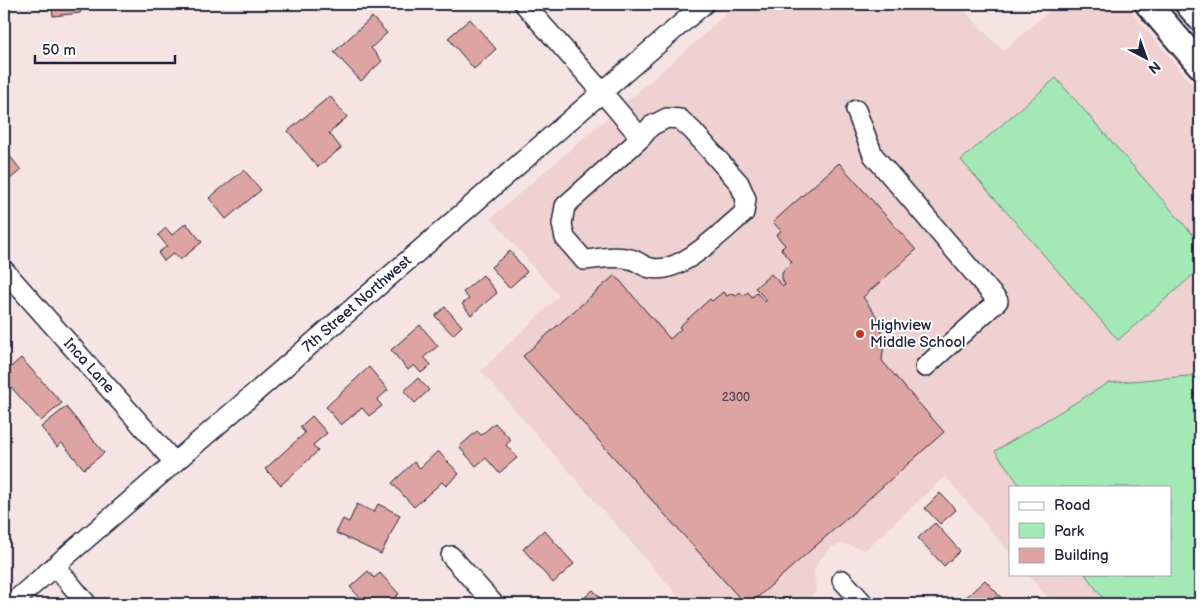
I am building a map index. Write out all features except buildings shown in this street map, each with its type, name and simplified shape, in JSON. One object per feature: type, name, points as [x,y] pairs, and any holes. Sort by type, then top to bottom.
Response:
[{"type":"main road","points":[[1148,4],[1200,65]]},
{"type":"main road","points":[[1188,4],[1200,18]]},
{"type":"street","points":[[524,4],[640,138]]},
{"type":"street","name":"7th Street Northwest","points":[[10,604],[704,4]]},
{"type":"street","points":[[856,110],[873,155],[998,301],[925,367]]},
{"type":"street","points":[[667,118],[680,119],[739,182],[746,199],[744,212],[692,258],[664,269],[650,268],[631,258],[584,260],[565,238],[562,224],[565,206],[640,138],[651,126],[667,118]]},
{"type":"street","name":"Inca Lane","points":[[4,270],[174,462]]},
{"type":"street","points":[[451,556],[494,604]]},
{"type":"street","points":[[55,566],[87,604]]},
{"type":"street","points":[[842,580],[864,604]]},
{"type":"shaded area","name":"Highview Middle School","points":[[737,4],[958,4],[1003,51],[1058,4],[1125,4],[1200,94],[1200,604],[1053,604],[1030,576],[1172,576],[1172,486],[1009,486],[1009,552],[945,476],[865,550],[845,544],[833,546],[819,560],[814,571],[816,591],[801,604],[685,604],[481,371],[559,296],[491,218],[698,40]]},
{"type":"green space","points":[[1056,78],[1200,243],[1200,269],[1118,340],[961,160]]},
{"type":"green space","points":[[1200,375],[1200,604],[1107,604],[1086,576],[1172,576],[1172,486],[1020,486],[995,451],[1108,383]]},
{"type":"place","name":"Highview Middle School","points":[[860,334]]}]
